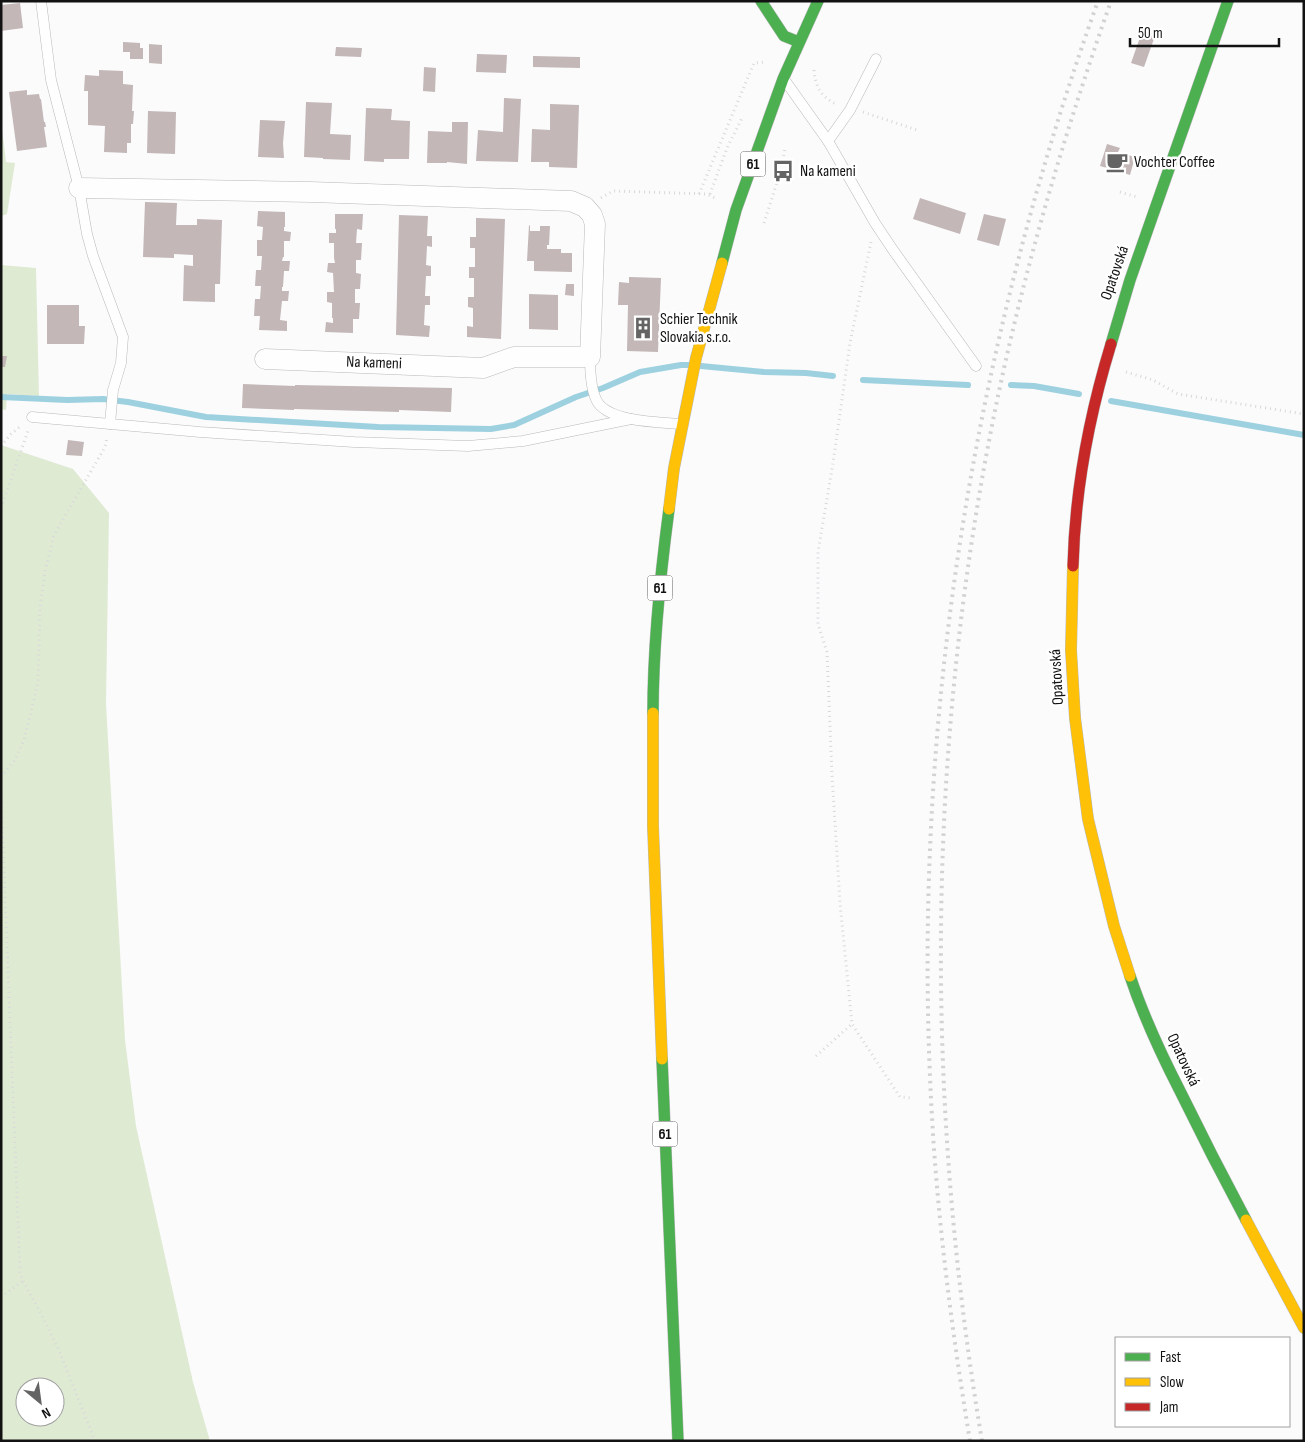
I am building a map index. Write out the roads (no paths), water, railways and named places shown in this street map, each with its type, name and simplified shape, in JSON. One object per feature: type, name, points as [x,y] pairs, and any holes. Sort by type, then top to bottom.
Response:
[{"type":"main road","points":[[761,1],[784,36],[799,42]]},
{"type":"main road","name":"61","points":[[678,1441],[654,858],[652,758],[653,669],[661,571],[674,468],[691,378],[736,210],[783,79],[818,1]]},
{"type":"main road","name":"Opatovská","points":[[1228,1],[1130,280],[1104,366],[1085,454],[1074,543],[1071,650],[1075,718],[1088,819],[1114,926],[1136,995],[1164,1059],[1210,1152],[1304,1328]]},
{"type":"street","points":[[79,188],[311,201],[455,205],[571,201],[585,207],[592,215],[595,224],[590,357]]},
{"type":"street","name":"Na kameni","points":[[265,359],[483,368],[514,357],[590,357]]},
{"type":"lane","points":[[41,1],[51,80],[79,188],[87,234],[93,256],[123,336],[121,363],[113,390],[110,424]]},
{"type":"lane","points":[[828,141],[850,110],[876,59]]},
{"type":"lane","points":[[783,79],[828,141],[875,223],[976,366]]},
{"type":"lane","points":[[590,357],[590,377],[597,402],[604,409],[631,419],[682,424]]},
{"type":"lane","points":[[32,417],[200,432],[354,442],[468,446],[523,441],[631,419]]},
{"type":"waterway","points":[[1,397],[67,400],[103,399],[206,417],[378,427],[491,429],[514,425],[576,397],[640,372],[689,365]]},
{"type":"waterway","points":[[701,366],[833,376]]},
{"type":"waterway","points":[[863,380],[968,385]]},
{"type":"waterway","points":[[1011,385],[1034,386],[1079,394]]},
{"type":"waterway","points":[[1111,401],[1304,435]]},
{"type":"railway","points":[[970,1441],[949,1295],[934,1149],[928,1003],[930,857],[939,711],[956,567],[981,423],[1013,281],[1052,140],[1098,1]]},
{"type":"railway","points":[[982,1441],[963,1309],[950,1177],[942,1044],[941,911],[946,778],[958,645],[976,513],[1001,382],[1050,190],[1079,95],[1111,1]]},
{"type":"place","name":"Vochter Coffee","points":[[1117,162]]},
{"type":"place","name":"Na kameni","points":[[783,171]]},
{"type":"place","name":"Schier Technik Slovakia s.r.o.","points":[[643,328]]}]
